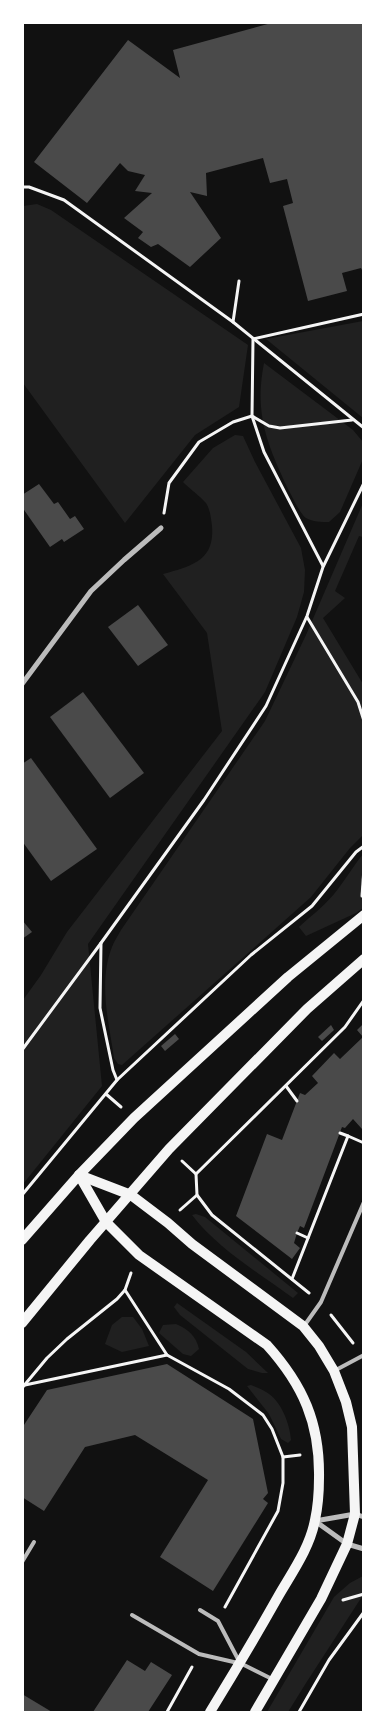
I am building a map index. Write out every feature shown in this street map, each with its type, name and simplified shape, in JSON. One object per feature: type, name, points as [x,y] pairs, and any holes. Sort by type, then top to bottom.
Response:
[{"type":"main road","points":[[22,1240],[79,1175],[134,1118],[288,977],[364,914]]},
{"type":"main road","points":[[22,1323],[169,1149],[307,1009],[364,959]]},
{"type":"main road","points":[[79,1175],[130,1195],[168,1223],[192,1244],[303,1326],[320,1346],[334,1371],[346,1402],[352,1427],[359,1516],[321,1599],[255,1712]]},
{"type":"main road","points":[[79,1175],[106,1222],[139,1255],[267,1345],[283,1363],[306,1400],[313,1421],[320,1454],[319,1494],[315,1521],[302,1555],[210,1712]]},
{"type":"street","points":[[22,684],[91,591],[161,528]]},
{"type":"street","points":[[315,1521],[359,1516]]},
{"type":"street","points":[[315,1521],[347,1544],[364,1549]]},
{"type":"lane","points":[[303,1326],[320,1302],[364,1202]]},
{"type":"lane","points":[[334,1371],[363,1356]]},
{"type":"lane","points":[[22,1562],[34,1542]]},
{"type":"lane","points":[[200,1610],[218,1621],[240,1663]]},
{"type":"lane","points":[[132,1615],[199,1654],[240,1663],[274,1680]]},
{"type":"path","points":[[22,186],[64,200],[233,322],[364,428]]},
{"type":"path","points":[[233,322],[238,281]]},
{"type":"path","points":[[254,339],[364,314]]},
{"type":"path","points":[[254,339],[252,416],[264,452],[323,567]]},
{"type":"path","points":[[161,528],[170,483],[199,442],[233,422],[252,416],[270,426],[280,428],[352,420]]},
{"type":"path","points":[[22,1050],[204,800],[266,706],[306,616],[323,567],[364,482]]},
{"type":"path","points":[[306,616],[358,702],[364,721]]},
{"type":"path","points":[[22,1195],[117,1080],[251,955],[312,906],[356,852],[364,846]]},
{"type":"path","points":[[362,903],[364,868]]},
{"type":"path","points":[[101,942],[100,1008],[112,1070],[117,1080]]},
{"type":"path","points":[[196,1174],[345,1027],[364,1000]]},
{"type":"path","points":[[286,1086],[297,1101]]},
{"type":"path","points":[[106,1094],[134,1118]]},
{"type":"path","points":[[340,1133],[364,1143]]},
{"type":"path","points":[[292,1279],[348,1136]]},
{"type":"path","points":[[169,1149],[196,1174],[197,1196],[212,1215],[320,1302],[346,1331],[363,1356]]},
{"type":"path","points":[[297,1233],[308,1238]]},
{"type":"path","points":[[23,1386],[47,1358],[67,1339],[117,1299],[125,1290],[167,1355],[229,1389],[263,1415],[272,1429],[283,1457],[283,1483],[278,1512],[218,1621]]},
{"type":"path","points":[[23,1386],[167,1355]]},
{"type":"path","points":[[299,1712],[329,1660],[364,1612]]},
{"type":"path","points":[[167,1712],[199,1654]]},
{"type":"shaded area","points":[[37,204],[51,210],[248,345],[239,407],[195,435],[125,523],[23,383],[23,206]]},
{"type":"shaded area","points":[[363,321],[363,418],[266,339]]},
{"type":"shaded area","points":[[264,363],[353,430],[363,442],[363,459],[340,512],[329,522],[314,521],[304,516],[288,489],[274,457],[264,428],[262,413],[261,381]]},
{"type":"shaded area","points":[[235,435],[243,436],[301,548],[305,570],[304,592],[297,617],[265,692],[88,944],[102,1086],[23,1184],[23,1000],[41,975],[67,932],[222,731],[207,633],[163,574],[192,565],[210,547],[212,526],[206,503],[183,482],[213,448]]},
{"type":"shaded area","points":[[363,503],[363,537],[359,536],[335,591],[345,598],[323,618],[363,684],[363,835],[350,848],[311,897],[122,1065],[118,1064],[114,1058],[107,1017],[105,988],[108,960],[113,945],[121,930],[265,721],[306,635]]},
{"type":"shaded area","points":[[363,854],[363,908],[306,936],[299,927],[334,894]]},
{"type":"shaded area","points":[[196,1214],[205,1217],[298,1293],[293,1298],[226,1250],[192,1215]]},
{"type":"shaded area","points":[[177,1303],[246,1352],[268,1373],[248,1369],[180,1315],[174,1307]]},
{"type":"shaded area","points":[[122,1317],[133,1317],[142,1329],[149,1346],[122,1352],[105,1344],[112,1325]]},
{"type":"shaded area","points":[[176,1324],[188,1331],[196,1340],[199,1349],[191,1356],[183,1354],[159,1333],[163,1325]]},
{"type":"shaded area","points":[[251,1385],[271,1396],[280,1406],[287,1420],[291,1440],[288,1443],[281,1439],[269,1414],[247,1386]]},
{"type":"shaded area","points":[[363,1576],[363,1595],[288,1712],[267,1712],[334,1597],[350,1583]]},
{"type":"building","points":[[275,22],[364,22],[364,274],[361,268],[342,273],[347,291],[308,301],[283,206],[293,203],[287,179],[270,183],[263,158],[206,173],[207,196],[190,192],[221,238],[190,267],[158,244],[151,247],[138,238],[143,232],[124,218],[152,193],[135,191],[145,175],[128,171],[120,163],[87,203],[34,162],[128,40],[180,78],[173,50]]},
{"type":"building","points":[[39,484],[54,504],[58,502],[70,519],[75,516],[84,529],[64,542],[62,539],[50,547],[22,507],[22,495]]},
{"type":"building","points":[[138,605],[168,645],[138,666],[108,627]]},
{"type":"building","points":[[83,692],[144,773],[110,798],[50,717]]},
{"type":"building","points":[[31,758],[97,849],[51,881],[22,841],[22,764]]},
{"type":"building","points":[[22,920],[32,932],[22,939]]},
{"type":"building","points":[[364,1023],[364,1127],[362,1129],[353,1119],[345,1128],[342,1127],[304,1228],[300,1226],[297,1233],[294,1243],[300,1248],[292,1259],[236,1216],[267,1134],[282,1140],[300,1093],[305,1095],[318,1083],[312,1076],[334,1053],[340,1059],[363,1037],[357,1030]]},
{"type":"building","points":[[331,1025],[334,1030],[322,1041],[318,1037]]},
{"type":"building","points":[[175,1034],[179,1039],[165,1051],[161,1046]]},
{"type":"building","points":[[167,1364],[253,1419],[268,1493],[263,1499],[268,1503],[213,1591],[160,1557],[208,1480],[135,1435],[85,1447],[44,1511],[22,1497],[22,1428],[47,1390]]},
{"type":"building","points":[[127,1660],[145,1671],[151,1662],[172,1675],[148,1712],[93,1712]]},
{"type":"building","points":[[22,1694],[52,1712],[22,1712]]}]
